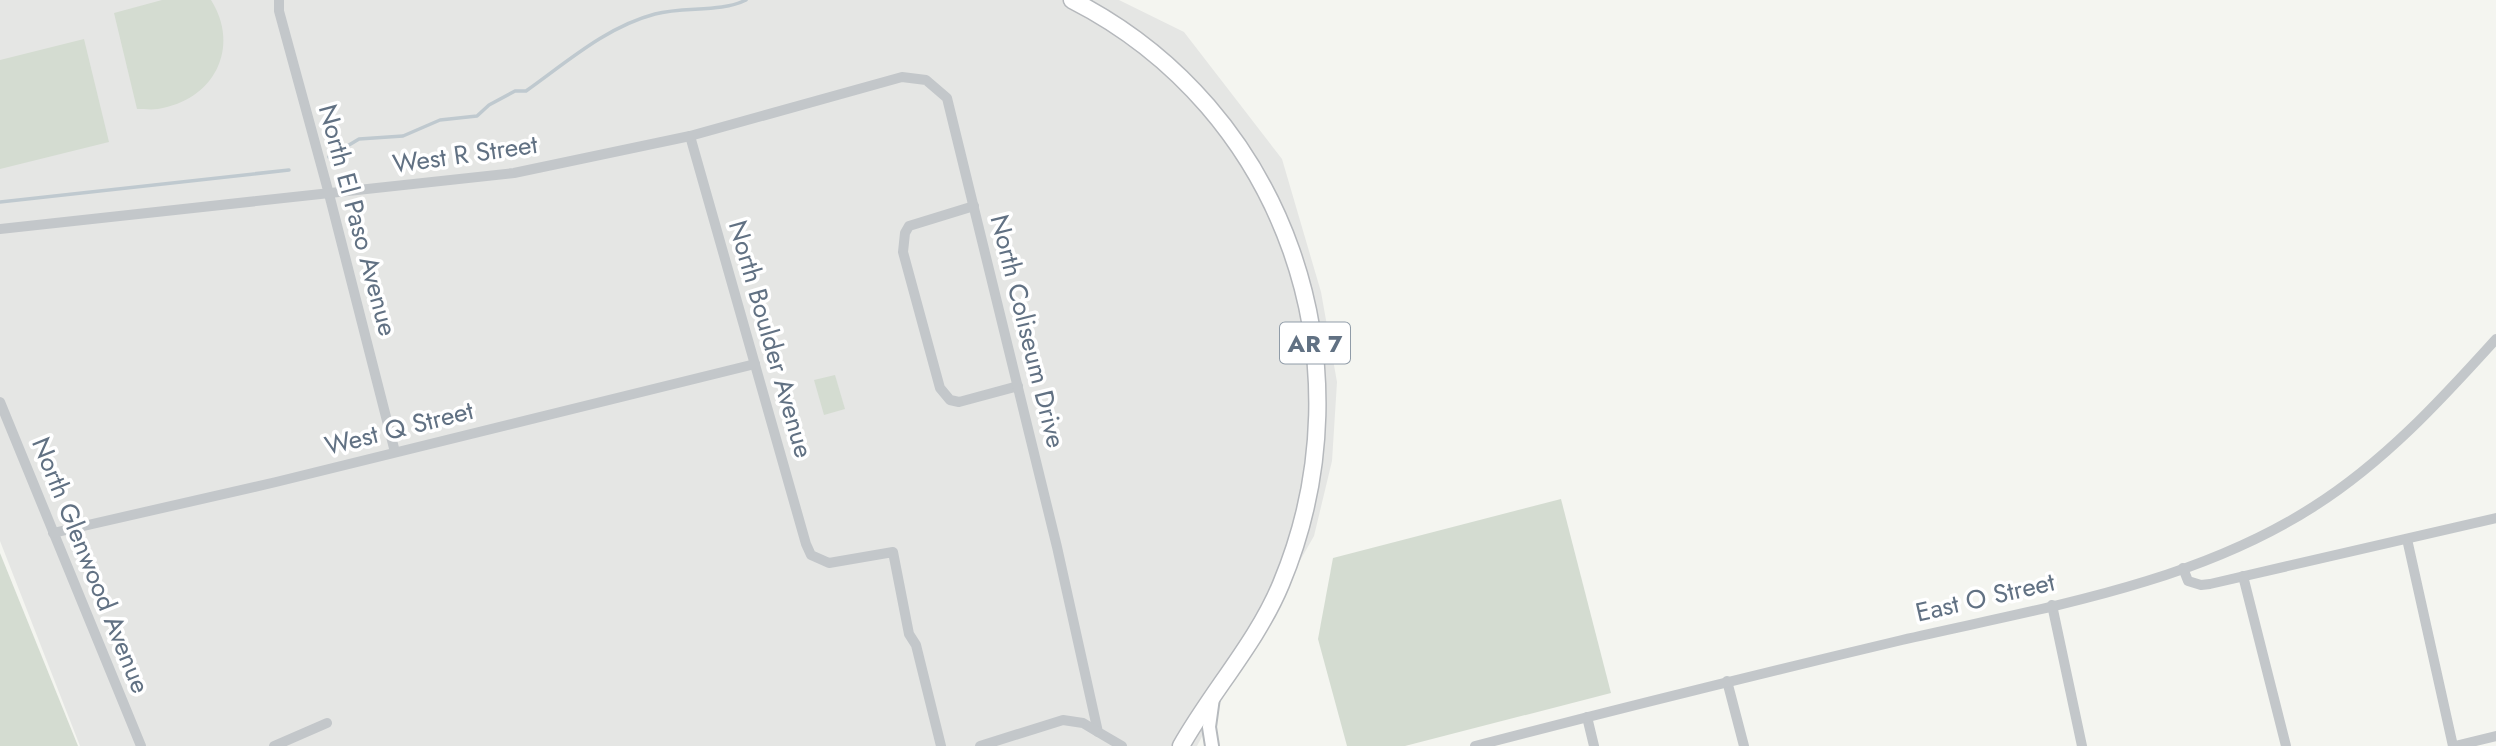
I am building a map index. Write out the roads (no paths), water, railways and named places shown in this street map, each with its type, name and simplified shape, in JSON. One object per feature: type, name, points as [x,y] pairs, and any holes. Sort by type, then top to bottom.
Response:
[{"type":"highway","name":"AR 7","points":[[1072,0],[1122,30],[1173,69],[1217,117],[1255,169],[1283,226],[1306,297],[1316,349],[1318,409],[1313,469],[1301,528],[1281,585],[1266,614],[1181,746]]},
{"type":"main road","points":[[1212,746],[1209,727],[1213,693]]},
{"type":"street","name":"North El Paso Avenue","points":[[279,0],[278,11],[329,194],[395,452]]},
{"type":"street","name":"West R Street","points":[[0,229],[514,173],[690,136],[902,77],[926,80]]},
{"type":"street","name":"North Coliseum Drive","points":[[926,80],[947,98],[1070,602],[1098,732]]},
{"type":"street","name":"North Boulder Avenue","points":[[690,136],[811,555],[829,564],[893,552],[909,634],[916,645],[941,746]]},
{"type":"street","points":[[974,206],[909,226],[905,233],[903,252],[940,388],[950,401],[959,402],[1018,386]]},
{"type":"street","name":"East O Street","points":[[1475,746],[1727,681],[2128,586],[2217,555],[2273,530],[2331,495],[2394,445],[2496,340]]},
{"type":"street","name":"West Q Street","points":[[53,533],[755,364]]},
{"type":"street","name":"North Glenwood Avenue","points":[[0,402],[141,746]]},
{"type":"street","points":[[2183,568],[2188,581],[2201,585],[2496,518]]},
{"type":"street","points":[[2406,539],[2454,746],[2496,736]]},
{"type":"street","points":[[2243,576],[2286,746]]},
{"type":"street","points":[[2052,605],[2082,746]]},
{"type":"street","points":[[1727,681],[1744,746]]},
{"type":"street","points":[[1587,717],[1594,746]]},
{"type":"street","points":[[981,746],[1063,720],[1083,723],[1122,746]]},
{"type":"street","points":[[274,746],[327,723]]},
{"type":"waterway","points":[[329,157],[359,139],[403,136],[440,120],[477,116],[489,105],[515,91],[526,91],[603,36],[637,20],[666,12],[725,7],[746,0]]},
{"type":"waterway","points":[[0,202],[289,170]]}]
